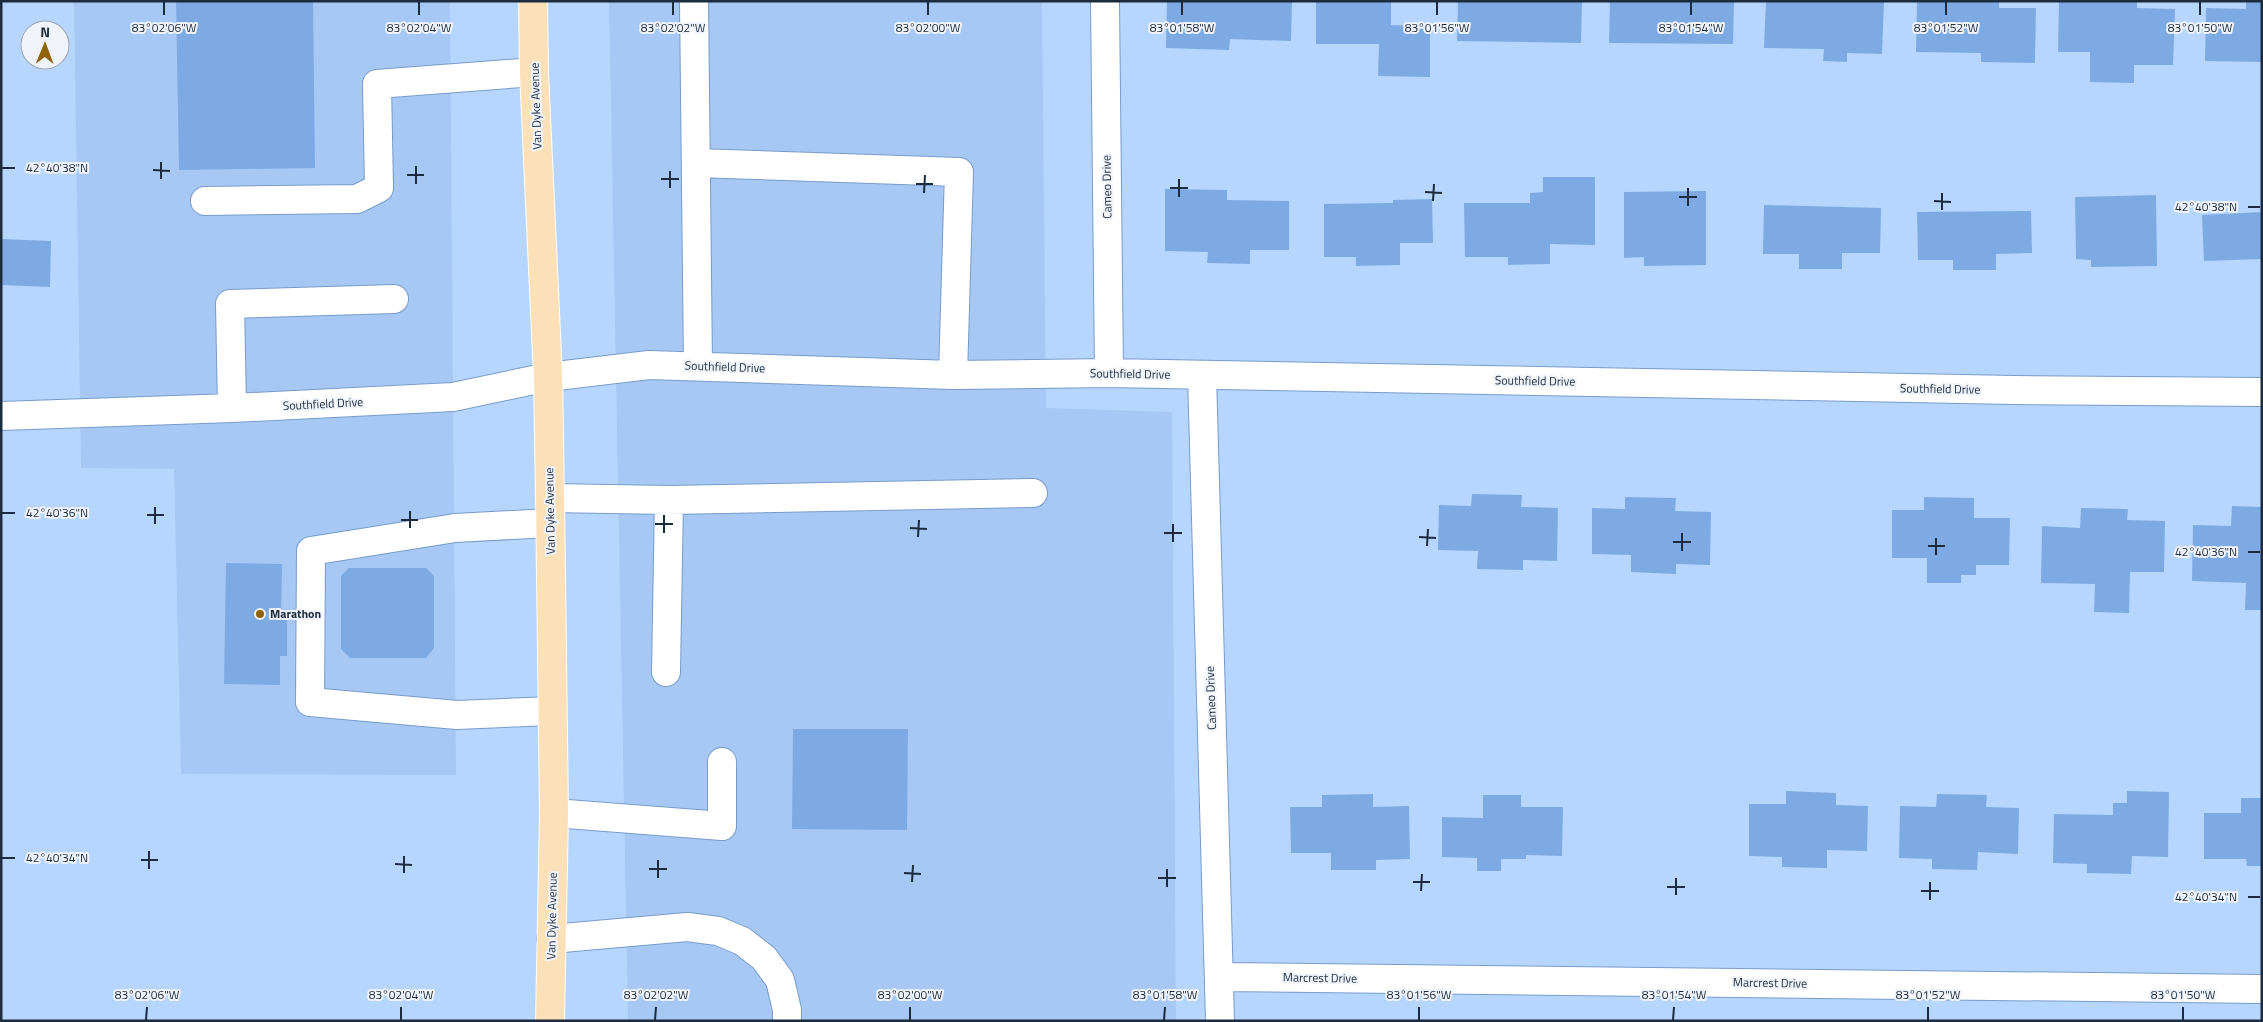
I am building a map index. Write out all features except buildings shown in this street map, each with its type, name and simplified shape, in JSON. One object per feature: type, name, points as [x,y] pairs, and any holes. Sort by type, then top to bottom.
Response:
[{"type":"main road","name":"Van Dyke Avenue","points":[[533,1],[534,72],[548,377],[554,813],[550,1021]]},
{"type":"street","points":[[694,1],[698,366]]},
{"type":"street","name":"Cameo Drive","points":[[1105,1],[1109,373]]},
{"type":"street","points":[[205,201],[357,200],[379,188],[377,84],[534,72]]},
{"type":"street","points":[[696,163],[959,172],[953,375]]},
{"type":"street","points":[[232,408],[230,304],[394,299]]},
{"type":"street","name":"Southfield Drive","points":[[1,416],[232,408],[453,397],[548,377],[649,365],[953,375],[1109,373],[2004,390],[2262,392]]},
{"type":"street","name":"Cameo Drive","points":[[1202,375],[1220,1021]]},
{"type":"street","points":[[552,711],[457,715],[310,702],[311,551],[455,528],[550,510],[669,500],[1033,493]]},
{"type":"street","points":[[666,672],[669,500]]},
{"type":"street","points":[[554,813],[722,826],[722,762]]},
{"type":"street","points":[[551,938],[687,927],[718,931],[742,941],[764,958],[780,980],[787,1010],[787,1021]]},
{"type":"street","name":"Marcrest Drive","points":[[1219,977],[2262,989]]},
{"type":"shaded area","points":[[74,1],[450,1],[456,775],[181,774],[174,469],[81,468]]},
{"type":"shaded area","points":[[609,1],[1042,1],[1046,408],[1172,412],[1176,1021],[628,1021]]},
{"type":"place","name":"Marathon","points":[[260,614]]}]
